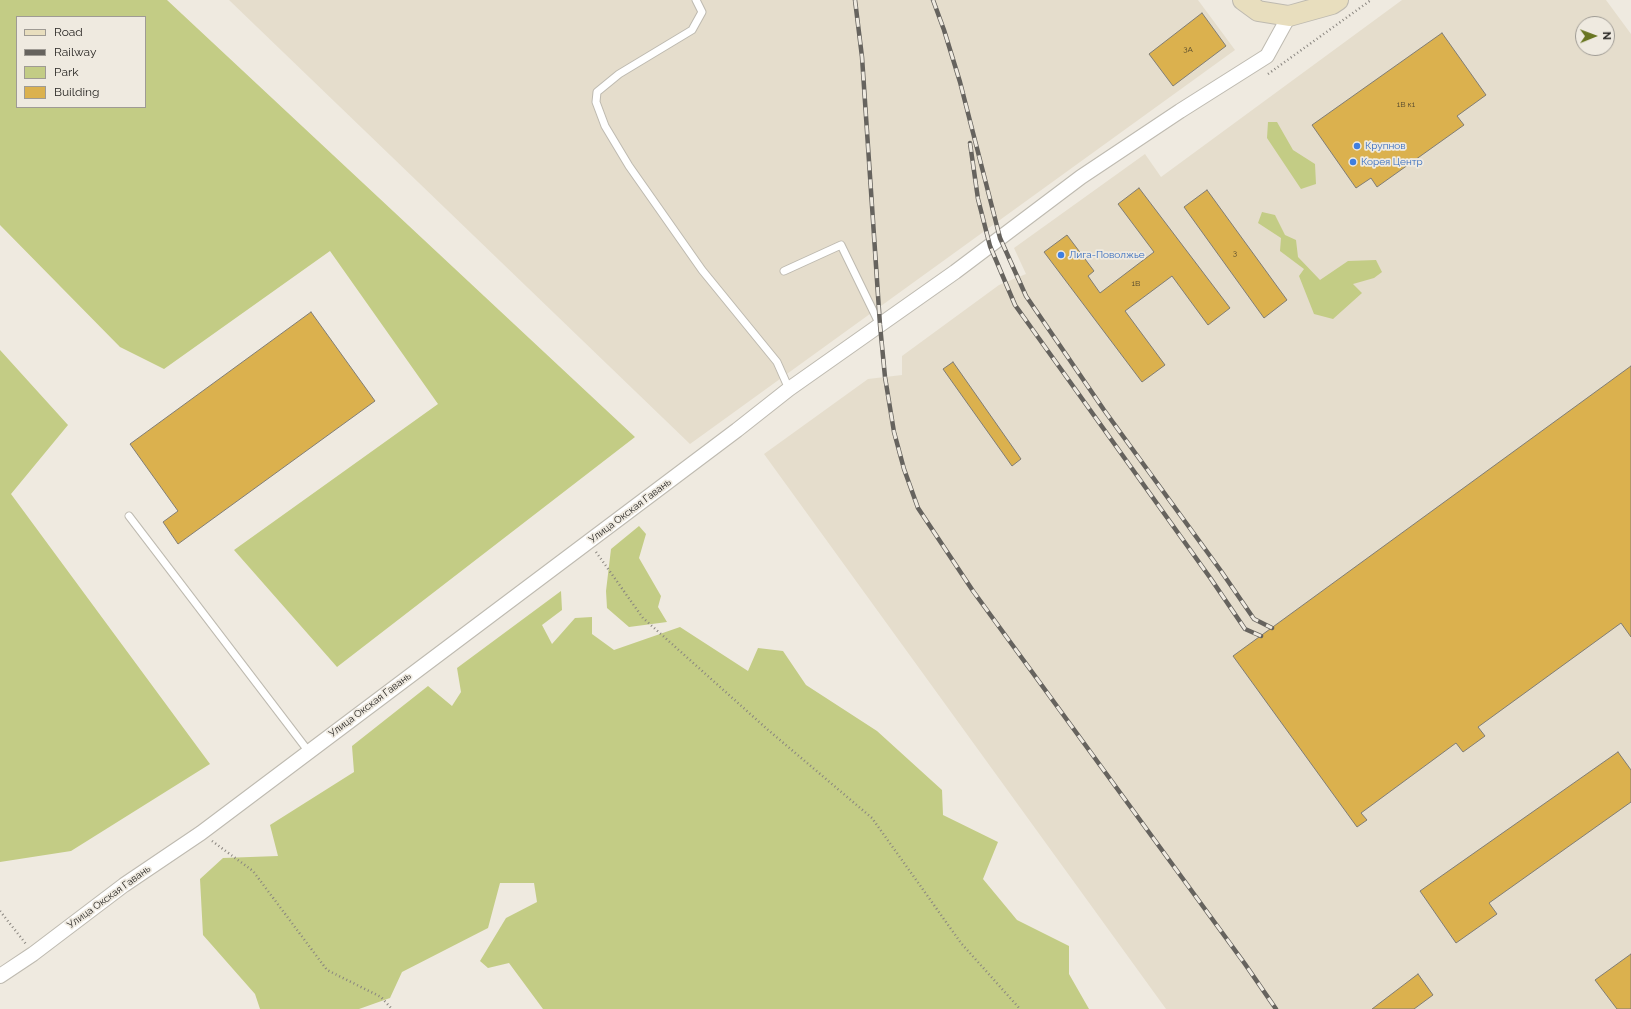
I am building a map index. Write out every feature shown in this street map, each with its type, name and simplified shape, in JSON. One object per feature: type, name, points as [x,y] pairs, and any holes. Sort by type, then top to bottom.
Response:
[{"type":"street","points":[[1243,0],[1258,11],[1289,16],[1332,4],[1338,0]]},
{"type":"street","name":"Улица Окская Гавань","points":[[0,976],[33,954],[124,885],[201,832],[789,390],[955,272],[1081,177],[1180,111],[1267,56],[1289,16]]},
{"type":"lane","points":[[696,0],[702,12],[692,30],[619,74],[597,92],[596,102],[605,126],[629,166],[702,270],[777,362],[789,390]]},
{"type":"lane","points":[[784,271],[841,245],[880,325]]},
{"type":"lane","points":[[129,516],[309,752]]},
{"type":"path","points":[[1268,74],[1370,0]]},
{"type":"path","points":[[588,542],[643,618],[768,730],[872,818],[961,943],[1020,1009]]},
{"type":"path","points":[[201,832],[253,871],[327,970],[381,997],[392,1009]]},
{"type":"path","points":[[0,911],[33,954]]},
{"type":"shaded area","points":[[229,0],[1198,0],[1235,50],[690,444]]},
{"type":"shaded area","points":[[1402,0],[1606,0],[1631,34],[1631,1009],[1166,1009],[764,454],[868,379],[902,375],[902,356],[999,285],[1026,274],[1014,248],[1145,154],[1161,177]]},
{"type":"green space","points":[[0,0],[167,0],[635,437],[337,667],[234,550],[438,404],[330,251],[164,369],[120,347],[0,225]]},
{"type":"green space","points":[[1268,122],[1277,122],[1293,150],[1315,164],[1316,184],[1301,189],[1267,138]]},
{"type":"green space","points":[[1262,212],[1275,215],[1285,235],[1296,240],[1298,257],[1320,280],[1348,261],[1376,260],[1382,272],[1374,278],[1353,284],[1362,293],[1333,319],[1314,314],[1299,276],[1304,269],[1280,251],[1281,238],[1258,223]]},
{"type":"green space","points":[[0,350],[68,425],[11,494],[210,764],[71,851],[0,862]]},
{"type":"green space","points":[[639,526],[646,534],[639,558],[661,596],[658,607],[667,622],[629,627],[607,608],[606,591],[611,549]]},
{"type":"green space","points":[[561,591],[562,610],[542,625],[552,644],[575,618],[592,617],[592,634],[614,650],[680,627],[748,671],[758,648],[783,651],[806,685],[877,731],[942,790],[943,815],[998,842],[983,879],[1017,920],[1069,946],[1069,974],[1089,1009],[543,1009],[509,963],[488,968],[480,961],[506,918],[537,902],[534,883],[500,883],[488,928],[402,972],[390,998],[359,1009],[260,1009],[255,994],[203,935],[200,879],[223,858],[278,856],[270,825],[354,772],[352,746],[428,686],[452,706],[461,692],[457,668]]},
{"type":"building","points":[[1202,13],[1226,46],[1173,86],[1149,54]]},
{"type":"building","points":[[1442,33],[1486,95],[1457,116],[1464,125],[1377,187],[1371,178],[1356,188],[1312,125]]},
{"type":"building","points":[[1139,188],[1230,308],[1208,325],[1172,276],[1125,311],[1165,365],[1142,382],[1044,252],[1067,235],[1094,271],[1088,276],[1100,293],[1154,252],[1118,204]]},
{"type":"building","points":[[1207,190],[1287,300],[1264,318],[1184,207]]},
{"type":"building","points":[[311,312],[375,401],[178,544],[163,522],[178,511],[130,444]]},
{"type":"building","points":[[953,362],[1021,459],[1012,466],[943,369]]},
{"type":"building","points":[[1631,366],[1631,637],[1621,623],[1478,727],[1485,736],[1463,752],[1456,743],[1361,813],[1367,820],[1357,827],[1233,656]]},
{"type":"building","points":[[1618,752],[1631,770],[1631,802],[1489,903],[1497,914],[1456,943],[1420,891]]},
{"type":"building","points":[[1631,954],[1631,1009],[1617,1009],[1595,980]]},
{"type":"building","points":[[1418,974],[1433,995],[1414,1009],[1372,1009]]},
{"type":"railway","points":[[855,0],[862,57],[880,325],[885,377],[894,432],[904,469],[918,508],[973,591],[1245,964],[1276,1009]]},
{"type":"railway","points":[[933,0],[960,82],[1000,238],[1026,296],[1104,410],[1254,619],[1272,628]]},
{"type":"railway","points":[[970,143],[978,199],[990,246],[1015,305],[1211,579],[1245,629],[1261,636]]},
{"type":"place","name":"Крупнов","points":[[1357,146]]},
{"type":"place","name":"Корея Центр","points":[[1353,162]]},
{"type":"place","name":"Лига-Поволжье","points":[[1061,255]]}]
